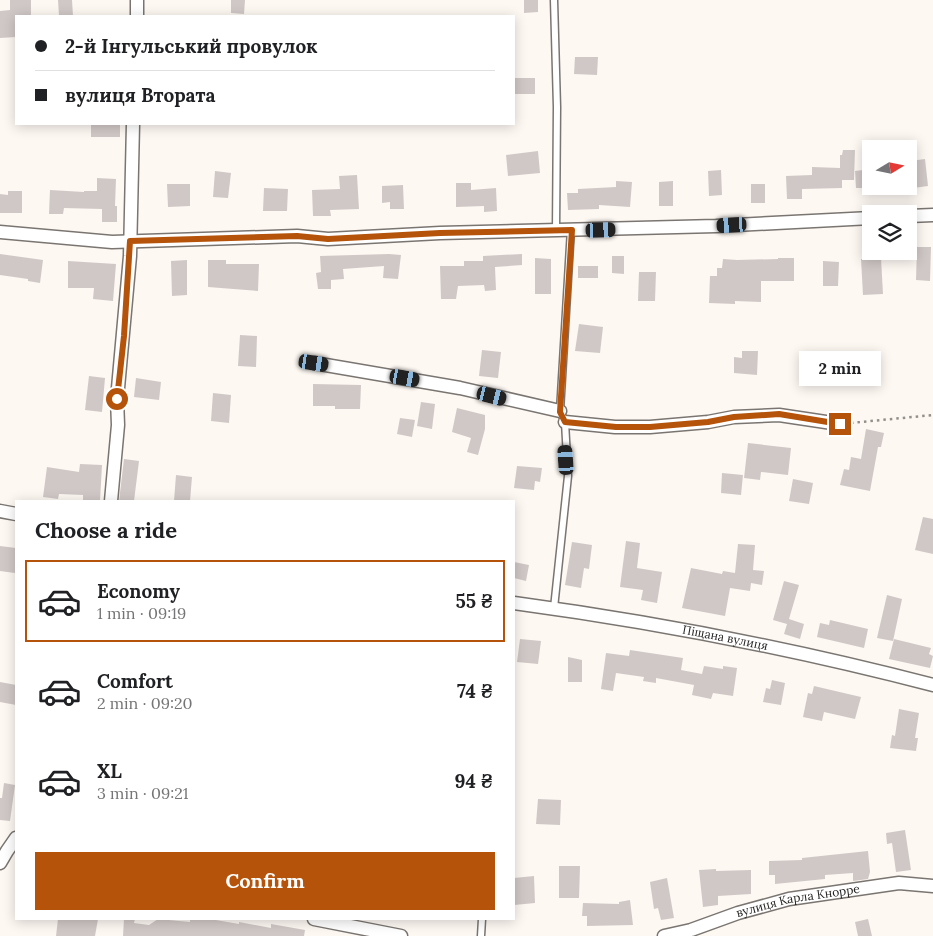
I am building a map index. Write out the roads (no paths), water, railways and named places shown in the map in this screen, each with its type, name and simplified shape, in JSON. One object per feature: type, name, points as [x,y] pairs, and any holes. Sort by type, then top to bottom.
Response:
[{"type":"street","points":[[137,0],[137,15]]},
{"type":"street","points":[[111,500],[130,241],[133,125]]},
{"type":"street","points":[[917,216],[933,215]]},
{"type":"street","points":[[0,232],[80,240],[130,241],[297,236],[328,239],[440,233],[716,226],[862,218]]},
{"type":"street","points":[[314,363],[460,388],[562,417],[616,427],[650,427],[708,422],[734,417],[779,414],[840,424]]},
{"type":"street","points":[[0,511],[15,514]]},
{"type":"street","name":"Піщана вулиця","points":[[515,603],[554,608],[759,645],[933,685]]},
{"type":"street","points":[[0,864],[15,840]]},
{"type":"street","name":"вулиця Карла Кнорре","points":[[664,936],[691,930],[738,913],[789,899],[899,883],[933,886]]},
{"type":"street","points":[[319,920],[401,936]]},
{"type":"lane","points":[[554,0],[557,107],[556,230]]},
{"type":"lane","points":[[554,608],[568,476],[562,417],[572,230]]},
{"type":"lane","points":[[481,936],[482,920]]}]
